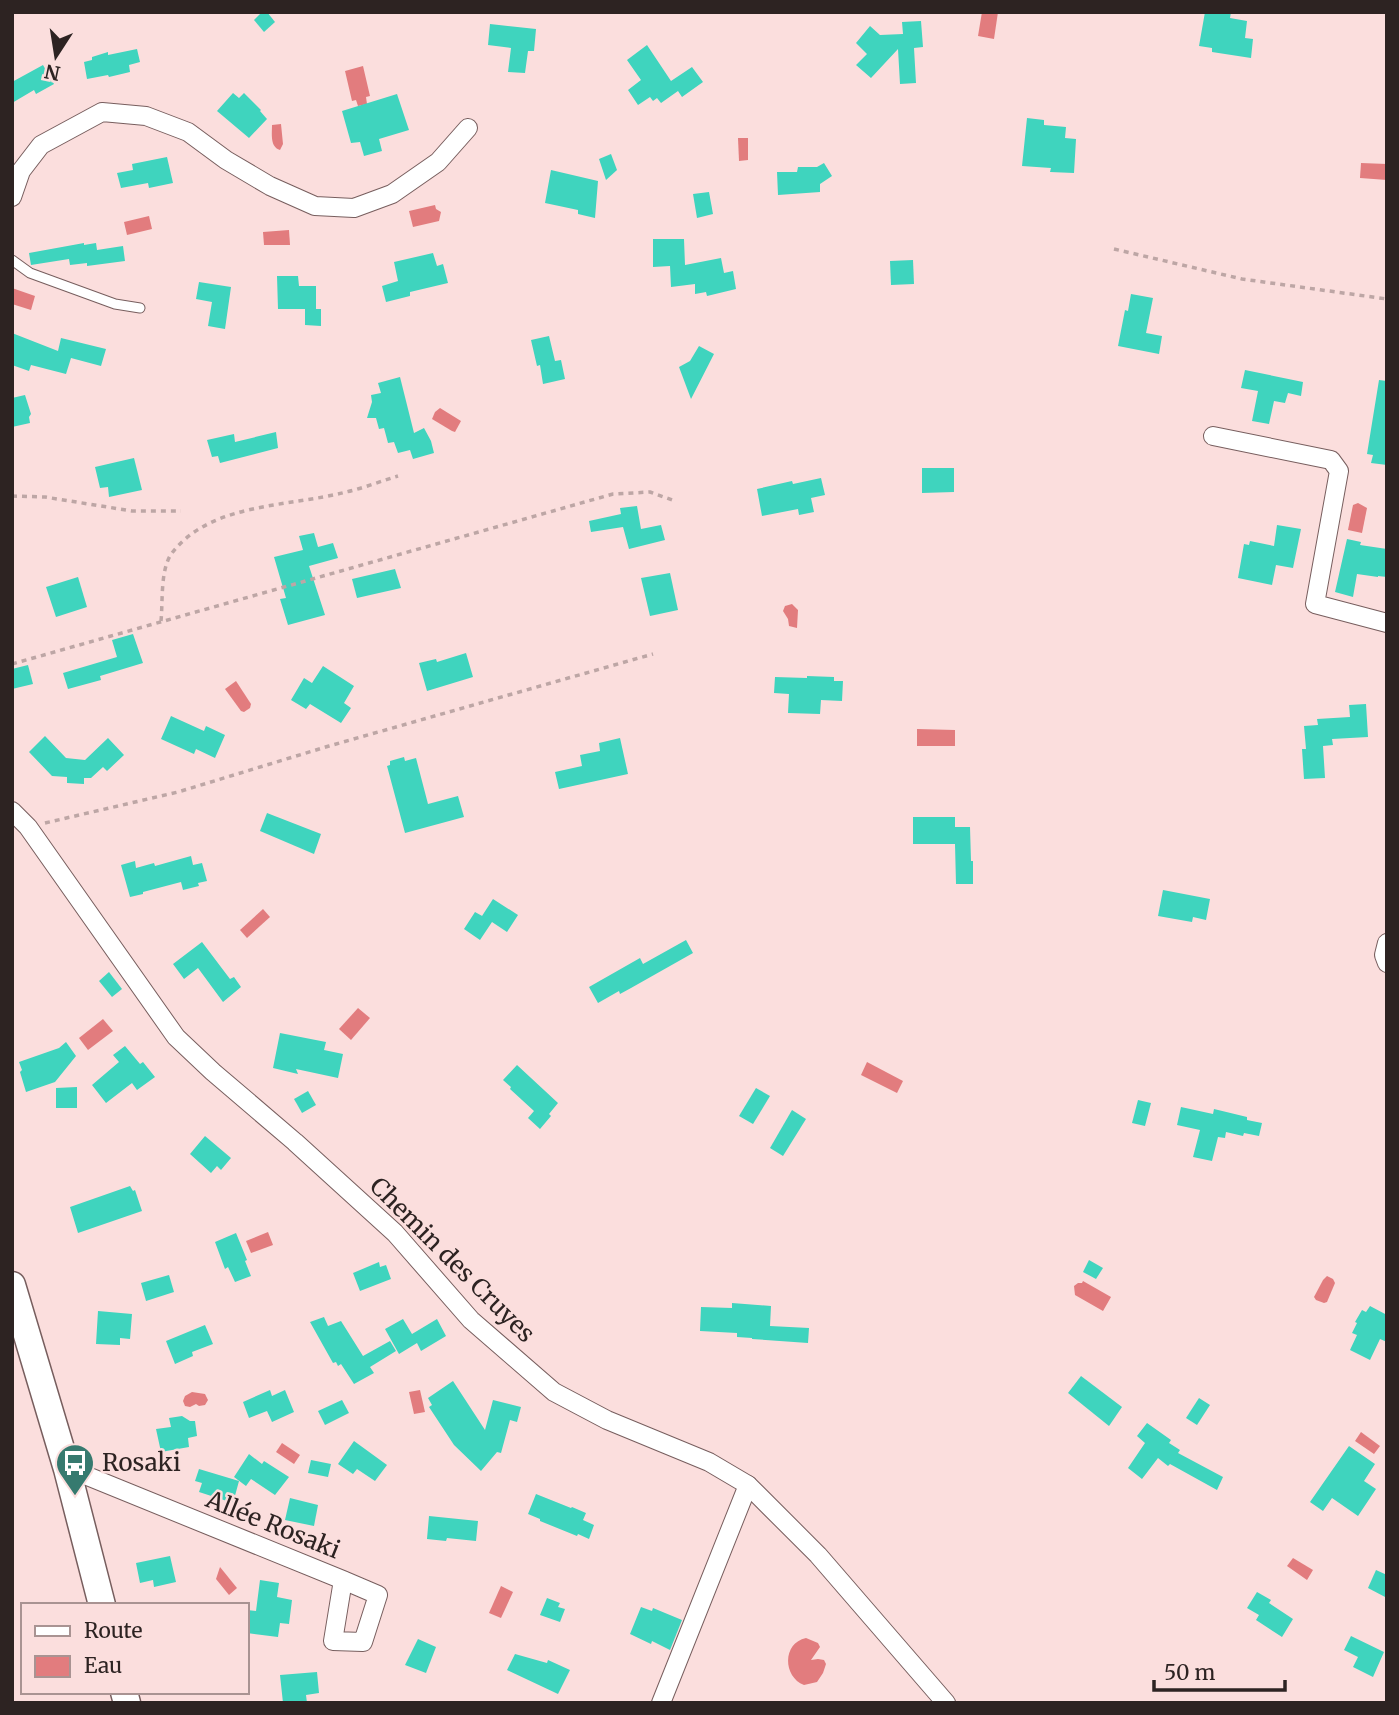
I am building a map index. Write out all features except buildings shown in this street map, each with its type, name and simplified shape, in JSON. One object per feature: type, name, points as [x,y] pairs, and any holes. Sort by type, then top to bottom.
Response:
[{"type":"main road","points":[[12,1285],[67,1469],[101,1603]]},
{"type":"street","points":[[12,197],[21,171],[41,145],[102,112],[146,116],[188,132],[226,160],[270,186],[315,206],[355,208],[392,194],[439,162],[468,128]]},
{"type":"street","points":[[1213,436],[1331,460],[1339,471],[1315,604],[1387,623]]},
{"type":"street","name":"Chemin des Cruyes","points":[[12,811],[28,827],[176,1037],[395,1233],[480,1327],[554,1392],[607,1420],[709,1462],[748,1485],[818,1555],[946,1703]]},
{"type":"street","points":[[1387,943],[1384,955],[1387,962]]},
{"type":"street","name":"Allée Rosaki","points":[[67,1469],[343,1580]]},
{"type":"street","points":[[661,1703],[748,1485]]},
{"type":"lane","points":[[12,260],[30,273],[115,304],[140,308]]},
{"type":"path","points":[[1114,249],[1242,279],[1387,299]]},
{"type":"path","points":[[161,621],[164,571],[171,554],[197,528],[231,514],[345,492],[398,476]]},
{"type":"path","points":[[12,664],[613,494],[650,492],[675,501]]},
{"type":"path","points":[[12,496],[45,497],[132,511],[181,511]]},
{"type":"path","points":[[28,827],[178,792],[653,654]]},
{"type":"water","points":[[982,12],[998,12],[994,39],[978,36]]},
{"type":"water","points":[[363,66],[370,96],[366,97],[367,104],[358,106],[356,100],[352,101],[345,71]]},
{"type":"water","points":[[281,124],[283,144],[280,150],[273,143],[272,125]]},
{"type":"water","points":[[738,138],[748,138],[748,160],[739,161]]},
{"type":"water","points":[[1361,163],[1387,164],[1387,180],[1360,178]]},
{"type":"water","points":[[435,205],[441,212],[439,221],[413,227],[409,211]]},
{"type":"water","points":[[149,216],[152,229],[127,235],[124,222]]},
{"type":"water","points":[[289,230],[290,245],[264,245],[263,232]]},
{"type":"water","points":[[12,288],[35,296],[31,310],[12,304]]},
{"type":"water","points":[[440,408],[461,421],[455,432],[432,419]]},
{"type":"water","points":[[1358,503],[1367,508],[1362,533],[1348,530],[1353,505]]},
{"type":"water","points":[[792,604],[798,610],[797,628],[789,626],[783,611],[785,606]]},
{"type":"water","points":[[236,681],[251,704],[244,712],[225,689]]},
{"type":"water","points":[[917,729],[955,730],[955,746],[917,746]]},
{"type":"water","points":[[263,909],[270,917],[247,938],[240,930]]},
{"type":"water","points":[[358,1008],[370,1018],[351,1040],[339,1029]]},
{"type":"water","points":[[103,1019],[113,1031],[88,1050],[79,1038]]},
{"type":"water","points":[[867,1062],[903,1081],[897,1093],[861,1075]]},
{"type":"water","points":[[268,1232],[273,1245],[251,1253],[246,1241]]},
{"type":"water","points":[[1327,1276],[1335,1283],[1327,1302],[1324,1303],[1314,1297]]},
{"type":"water","points":[[1083,1281],[1111,1297],[1103,1311],[1075,1295],[1074,1286]]},
{"type":"water","points":[[420,1390],[425,1412],[414,1414],[409,1392]]},
{"type":"water","points":[[192,1392],[205,1394],[208,1400],[205,1405],[185,1406],[185,1396]]},
{"type":"water","points":[[1361,1432],[1380,1446],[1374,1454],[1355,1441]]},
{"type":"water","points":[[282,1443],[300,1455],[294,1464],[276,1452]]},
{"type":"water","points":[[1293,1558],[1313,1570],[1307,1580],[1287,1566]]},
{"type":"water","points":[[220,1567],[237,1588],[229,1595],[216,1579]]},
{"type":"water","points":[[501,1586],[513,1592],[501,1618],[489,1613]]},
{"type":"water","points":[[806,1638],[818,1643],[820,1647],[811,1660],[824,1660],[826,1664],[817,1682],[804,1685],[792,1675],[788,1660],[793,1646]]},
{"type":"place","name":"Rosaki","points":[[75,1497]]}]
